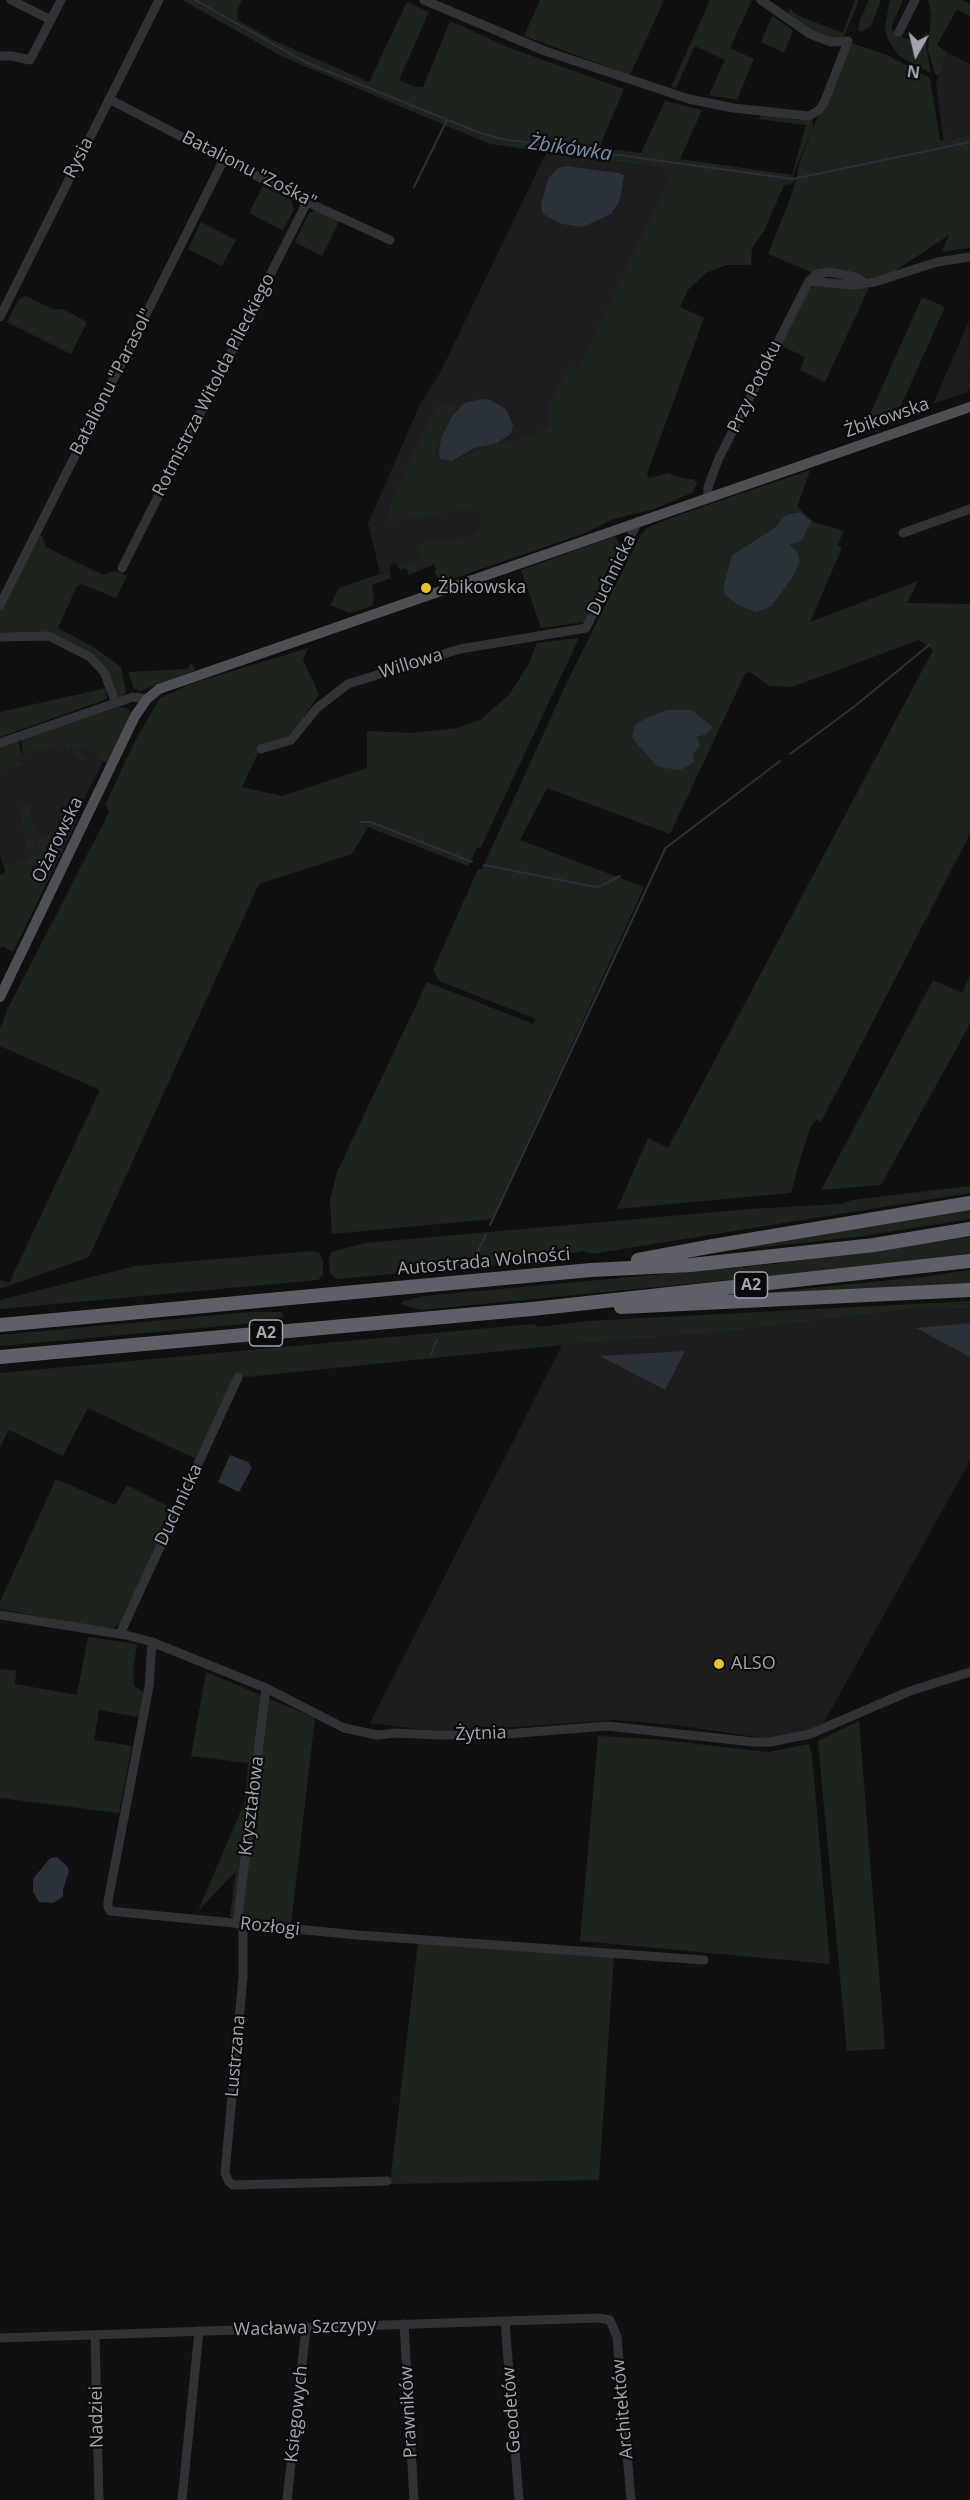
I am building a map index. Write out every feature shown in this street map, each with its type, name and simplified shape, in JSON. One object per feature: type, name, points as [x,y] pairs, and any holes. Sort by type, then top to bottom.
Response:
[{"type":"highway","points":[[591,1270],[713,1246],[970,1203]]},
{"type":"highway","name":"Autostrada Wolności","points":[[0,1325],[591,1270],[691,1265],[787,1255],[970,1229]]},
{"type":"highway","name":"A2","points":[[0,1357],[532,1309],[970,1260]]},
{"type":"highway","points":[[532,1309],[650,1306],[970,1290]]},
{"type":"main road","name":"Żbikowska","points":[[147,699],[169,684],[970,407]]},
{"type":"main road","name":"Ożarowska","points":[[0,997],[135,716],[147,699]]},
{"type":"street","points":[[11,0],[51,20]]},
{"type":"street","points":[[0,56],[30,60],[61,0]]},
{"type":"street","name":"Rysia","points":[[0,317],[159,0]]},
{"type":"street","points":[[424,0],[545,51],[678,96],[733,108],[804,117],[813,114],[824,103],[848,41],[831,42],[810,34],[761,0]]},
{"type":"street","points":[[899,32],[915,0]]},
{"type":"street","name":"Batalionu \"Zośka\"","points":[[109,99],[307,202],[390,240]]},
{"type":"street","name":"Batalionu \"Parasol\"","points":[[0,605],[224,159]]},
{"type":"street","name":"Rotmistrza Witolda Pileckiego","points":[[122,568],[307,202]]},
{"type":"street","name":"Przy Potoku","points":[[708,496],[708,487],[719,458],[810,281],[817,274],[829,272],[855,277],[864,282],[875,282],[937,262],[970,257]]},
{"type":"street","points":[[903,533],[970,509]]},
{"type":"street","name":"Duchnicka","points":[[586,628],[638,521]]},
{"type":"street","name":"Willowa","points":[[261,749],[291,740],[317,708],[348,684],[460,649],[586,628]]},
{"type":"street","points":[[0,637],[49,636],[90,657],[104,672],[116,703]]},
{"type":"street","name":"Żbikowska","points":[[0,743],[133,697],[147,699]]},
{"type":"street","name":"Duchnicka","points":[[120,1634],[238,1377]]},
{"type":"street","name":"Żytnia","points":[[0,1615],[120,1634],[152,1642],[266,1688],[344,1728],[377,1735],[396,1733],[494,1735],[607,1726],[770,1742],[810,1734],[910,1691],[970,1672]]},
{"type":"street","name":"Rozłogi","points":[[152,1642],[149,1687],[108,1907],[110,1911],[357,1935],[704,1960]]},
{"type":"street","name":"Kryształowa","points":[[240,1924],[266,1688]]},
{"type":"street","name":"Lustrzana","points":[[240,1924],[243,1977],[225,2173],[233,2185],[387,2181]]},
{"type":"street","name":"Wacława Szczypy","points":[[0,2338],[599,2318],[610,2320]]},
{"type":"street","name":"Architektów","points":[[610,2320],[617,2337],[631,2500]]},
{"type":"street","name":"Geodetów","points":[[505,2321],[519,2500]]},
{"type":"street","name":"Prawników","points":[[404,2324],[414,2500]]},
{"type":"street","name":"Księgowych","points":[[287,2500],[306,2328]]},
{"type":"street","points":[[182,2500],[199,2331]]},
{"type":"street","name":"Nadziei","points":[[95,2335],[99,2500]]},
{"type":"shaded area","points":[[182,0],[242,0],[237,10],[238,20],[273,40],[369,82],[407,2],[429,12],[399,80],[415,87],[423,87],[450,21],[510,48],[624,89],[599,148],[641,153],[665,101],[702,110],[680,159],[792,175],[806,125],[759,119],[761,113],[798,120],[812,118],[813,127],[793,175],[794,181],[792,184],[784,185],[764,231],[752,248],[751,265],[726,265],[706,273],[688,290],[680,307],[704,318],[647,474],[649,478],[668,473],[685,479],[694,479],[697,484],[692,493],[654,509],[613,519],[588,532],[441,583],[434,571],[436,569],[434,564],[409,575],[406,568],[400,570],[396,563],[401,566],[421,559],[417,548],[420,545],[430,541],[473,535],[479,529],[481,520],[481,514],[470,509],[388,522],[389,507],[436,406],[455,406],[435,450],[435,456],[444,462],[451,462],[485,447],[526,438],[542,431],[549,424],[549,407],[570,366],[578,370],[673,170],[490,144],[283,57]]},
{"type":"shaded area","points":[[540,0],[664,0],[630,75],[524,36]]},
{"type":"shaded area","points":[[710,0],[752,0],[730,48],[754,59],[737,100],[709,95],[725,60],[695,46],[676,88],[671,87]]},
{"type":"shaded area","points":[[855,0],[859,0],[846,32],[843,37],[834,39],[809,29],[788,14],[790,9],[799,16],[843,33]]},
{"type":"shaded area","points":[[869,0],[881,0],[871,26],[861,32],[858,29],[860,20]]},
{"type":"shaded area","points":[[890,0],[903,0],[892,30],[900,36],[921,44],[927,30],[926,47],[931,73],[899,56],[887,38],[885,26]]},
{"type":"shaded area","points":[[928,0],[962,0],[970,4],[970,16],[957,9],[937,45],[948,53],[939,76],[935,74],[928,50],[931,15]]},
{"type":"shaded area","points":[[772,16],[793,30],[784,53],[761,42]]},
{"type":"shaded area","points":[[851,43],[887,55],[930,78],[940,141],[944,140],[942,130],[953,139],[970,135],[970,248],[942,252],[949,235],[892,273],[875,279],[834,269],[813,273],[768,254],[793,191],[800,161],[818,115]]},
{"type":"shaded area","points":[[948,53],[970,64],[970,135],[953,139],[942,130],[936,84]]},
{"type":"shaded area","points":[[546,153],[674,170],[578,505],[401,566],[396,563],[390,565],[389,570],[380,573],[367,526],[420,404],[440,373]]},
{"type":"shaded area","points":[[567,166],[619,173],[624,176],[620,200],[611,214],[583,227],[562,224],[542,212],[541,205],[548,179],[558,168]]},
{"type":"shaded area","points":[[263,186],[291,200],[294,209],[283,230],[249,213]]},
{"type":"shaded area","points":[[317,210],[339,221],[322,256],[295,242],[309,213]]},
{"type":"shaded area","points":[[201,222],[236,240],[222,266],[188,249]]},
{"type":"shaded area","points":[[816,285],[869,288],[825,382],[800,370],[805,357],[780,345],[810,288]]},
{"type":"shaded area","points":[[26,296],[55,310],[63,309],[87,322],[71,354],[7,322],[19,299]]},
{"type":"shaded area","points":[[922,297],[945,307],[894,423],[862,432]]},
{"type":"shaded area","points":[[969,321],[970,388],[968,392],[933,404]]},
{"type":"shaded area","points":[[481,399],[490,400],[506,409],[513,425],[511,434],[495,444],[474,448],[452,461],[440,459],[441,438],[452,416],[464,403]]},
{"type":"shaded area","points":[[810,470],[797,507],[814,522],[844,531],[837,545],[842,548],[810,622],[918,581],[907,603],[970,604],[970,834],[821,1122],[817,1119],[811,1126],[791,1193],[617,1209],[648,1138],[668,1148],[933,650],[919,640],[792,687],[769,686],[750,672],[745,674],[670,834],[547,788],[520,840],[644,887],[492,1219],[332,1234],[330,1200],[337,1172],[427,982],[533,1024],[536,1019],[439,981],[433,970],[478,869],[482,869],[567,682],[640,536],[647,528]],"holes":[[[799,512],[811,521],[789,545],[793,577],[772,606],[724,594],[723,588],[732,555],[773,529],[786,515]],[[667,710],[692,710],[713,727],[697,737],[693,753],[658,766],[642,748],[650,716]]]},
{"type":"shaded area","points":[[800,512],[811,521],[802,540],[789,545],[797,552],[800,561],[793,577],[772,606],[756,612],[738,605],[724,594],[723,588],[732,555],[773,529],[786,515]]},
{"type":"shaded area","points":[[38,535],[42,536],[46,547],[103,575],[115,571],[127,576],[116,598],[81,584],[76,588],[58,628],[95,648],[121,667],[126,691],[123,696],[119,697],[104,668],[48,632],[0,632],[0,610]]},
{"type":"shaded area","points":[[615,536],[620,545],[584,622],[541,628],[521,570]]},
{"type":"shaded area","points":[[389,567],[391,578],[372,585],[374,599],[372,606],[349,613],[330,605],[339,588],[388,571]]},
{"type":"shaded area","points":[[579,638],[481,847],[477,848],[468,866],[368,827],[352,854],[259,884],[89,1257],[0,1289],[0,1280],[9,1283],[100,1090],[0,1046],[0,1029],[8,1008],[104,822],[109,811],[105,805],[135,741],[160,698],[193,683],[308,648],[303,660],[319,694],[291,736],[256,747],[258,753],[242,787],[282,796],[367,768],[367,731],[412,733],[457,728],[480,720],[509,695],[528,665],[537,643]]},
{"type":"shaded area","points":[[191,663],[196,670],[140,691],[134,688],[128,672],[187,669]]},
{"type":"shaded area","points":[[106,688],[107,699],[0,737],[0,712]]},
{"type":"shaded area","points":[[119,707],[130,711],[129,717],[107,763],[97,758],[98,754],[81,746],[78,752],[87,758],[89,756],[87,760],[72,756],[75,750],[69,747],[67,752],[65,745],[23,754],[21,740]]},
{"type":"shaded area","points":[[667,710],[692,710],[713,727],[706,734],[697,737],[700,746],[693,753],[694,762],[680,770],[658,767],[632,738],[635,725]]},
{"type":"shaded area","points":[[19,741],[21,755],[14,757],[15,762],[21,761],[22,766],[0,770],[0,747]]},
{"type":"shaded area","points":[[76,743],[96,747],[103,761],[75,819],[23,868],[6,873],[0,856],[0,758]]},
{"type":"shaded area","points":[[26,805],[32,807],[29,816],[35,826],[32,831],[35,846],[32,850],[28,850],[26,844],[19,807]]},
{"type":"shaded area","points":[[69,815],[77,816],[76,823],[13,952],[2,946],[0,949],[0,875],[6,873],[0,854],[4,865],[27,861],[37,846],[36,840],[46,837],[66,821],[69,824],[73,820]]},
{"type":"shaded area","points":[[970,976],[970,1024],[881,1185],[821,1190],[933,980],[962,993]]},
{"type":"shaded area","points":[[970,1186],[970,1193],[592,1254],[584,1251],[523,1262],[337,1279],[330,1274],[331,1252],[365,1243],[750,1209],[841,1204],[852,1200]]},
{"type":"shaded area","points":[[970,1209],[970,1219],[863,1236],[730,1251]]},
{"type":"shaded area","points":[[970,1237],[970,1254],[863,1267],[420,1310],[401,1304],[403,1301],[424,1296],[774,1264]]},
{"type":"shaded area","points":[[313,1251],[320,1254],[323,1262],[323,1275],[318,1280],[0,1309],[0,1300],[135,1266]]},
{"type":"shaded area","points":[[970,1270],[970,1283],[753,1294],[930,1276]]},
{"type":"shaded area","points":[[970,1301],[970,1308],[913,1309],[717,1333],[562,1345],[246,1377],[234,1375],[196,1459],[88,1408],[63,1456],[9,1430],[0,1447],[0,1373],[533,1324],[539,1327],[587,1321]]},
{"type":"shaded area","points":[[970,1308],[970,1461],[823,1724],[817,1728],[770,1739],[675,1725],[615,1720],[444,1732],[370,1723],[562,1345],[717,1333],[913,1309]]},
{"type":"shaded area","points":[[251,1312],[282,1312],[284,1317],[245,1324],[0,1346],[0,1335]]},
{"type":"shaded area","points":[[970,1323],[970,1357],[916,1328]]},
{"type":"shaded area","points":[[685,1351],[665,1390],[600,1356]]},
{"type":"shaded area","points":[[230,1455],[248,1462],[252,1468],[239,1492],[218,1482]]},
{"type":"shaded area","points":[[56,1479],[115,1505],[127,1485],[172,1508],[123,1622],[114,1628],[90,1626],[0,1609],[0,1602]]},
{"type":"shaded area","points":[[88,1637],[137,1644],[133,1670],[134,1686],[144,1692],[139,1717],[99,1710],[94,1740],[132,1746],[119,1813],[0,1798],[0,1669],[16,1671],[15,1684],[77,1695]]},
{"type":"shaded area","points":[[206,1672],[315,1718],[291,1924],[230,1917],[236,1871],[198,1911],[245,1801],[248,1763],[191,1756]]},
{"type":"shaded area","points":[[859,1721],[885,2049],[847,2051],[818,1741]]},
{"type":"shaded area","points":[[598,1736],[653,1739],[768,1752],[809,1744],[812,1755],[830,1964],[580,1941]]},
{"type":"shaded area","points":[[57,1857],[69,1871],[63,1897],[53,1903],[39,1902],[33,1892],[33,1879],[50,1858]]},
{"type":"shaded area","points":[[418,1943],[614,1955],[599,2180],[390,2184]]},
{"type":"waterway","name":"Żbikówka","points":[[195,0],[305,62],[480,133],[502,139],[793,179],[970,142]]},
{"type":"waterway","points":[[414,187],[447,120]]},
{"type":"waterway","points":[[790,754],[855,706],[929,645]]},
{"type":"waterway","points":[[667,847],[780,761]]},
{"type":"waterway","points":[[360,822],[371,822],[472,862]]},
{"type":"waterway","points":[[490,1225],[666,847]]},
{"type":"waterway","points":[[484,865],[596,887],[620,876]]},
{"type":"waterway","points":[[473,1261],[486,1235]]},
{"type":"waterway","points":[[431,1355],[437,1339]]},
{"type":"place","name":"Żbikowska","points":[[426,588]]},
{"type":"place","name":"ALSO","points":[[719,1664]]}]
